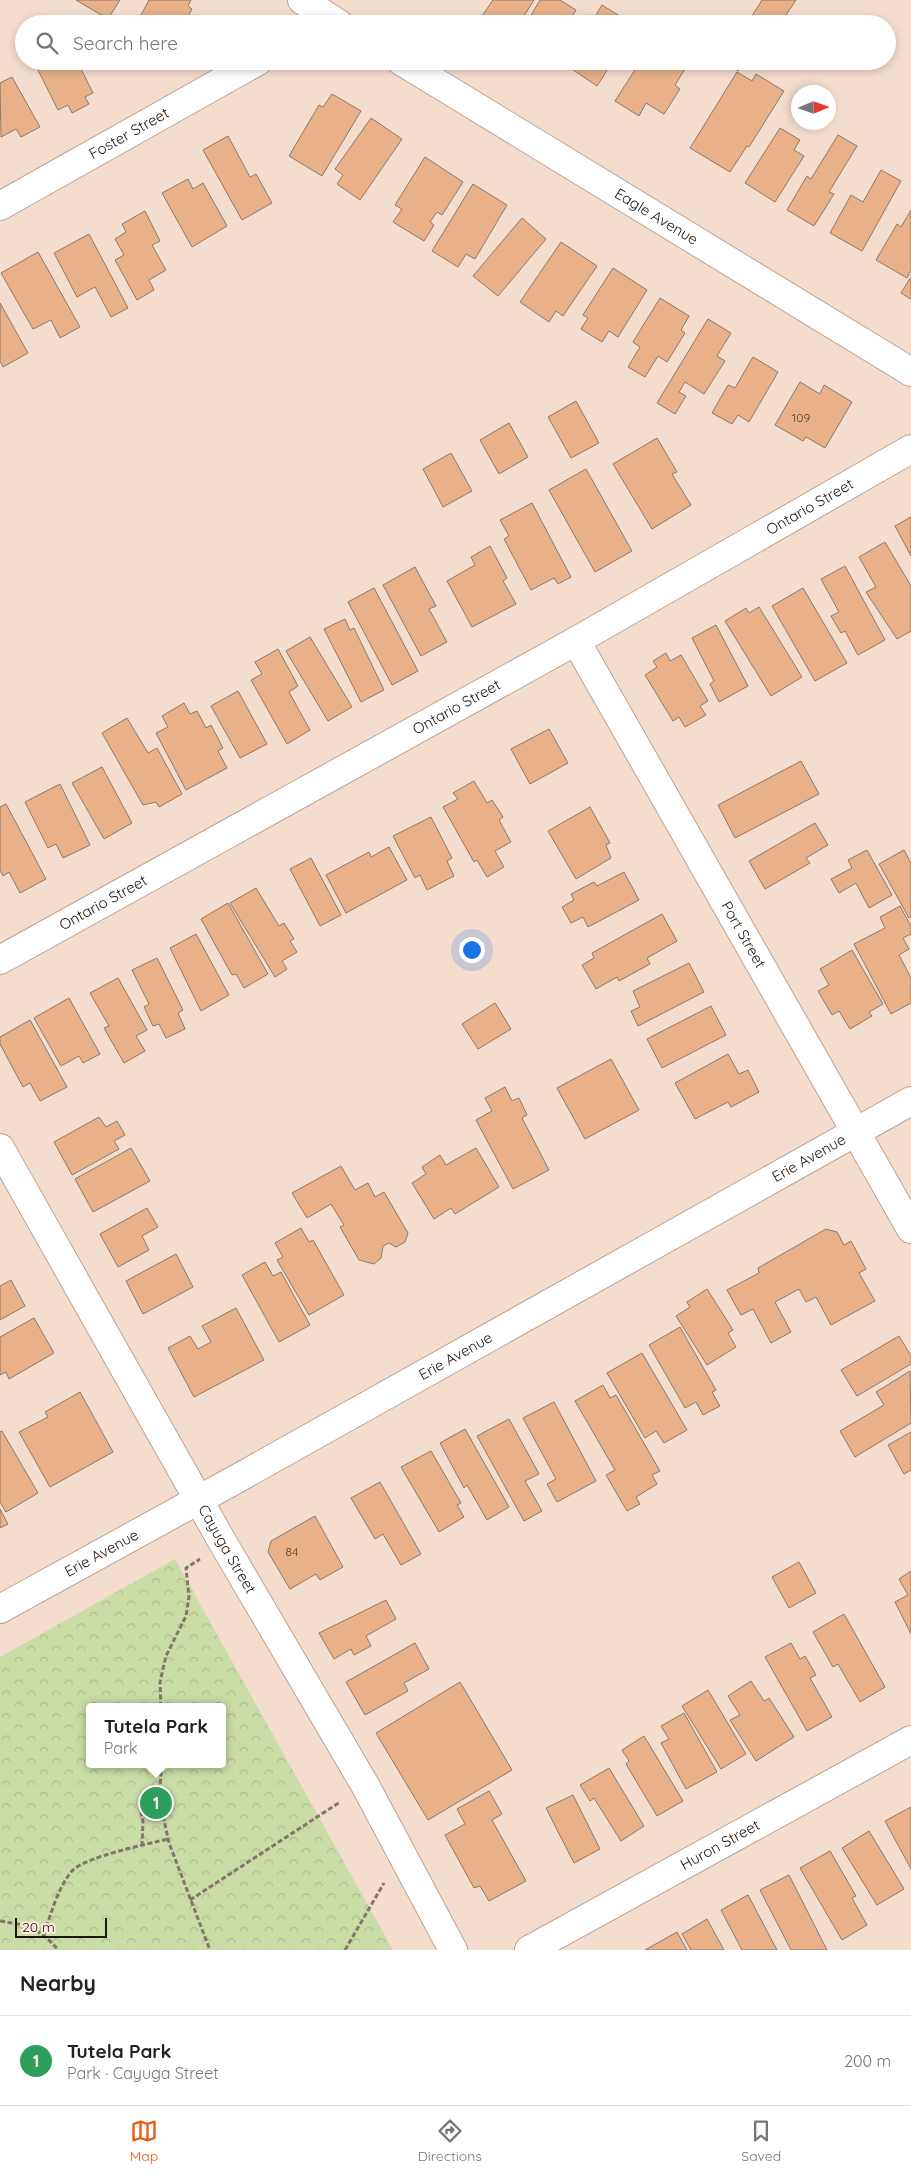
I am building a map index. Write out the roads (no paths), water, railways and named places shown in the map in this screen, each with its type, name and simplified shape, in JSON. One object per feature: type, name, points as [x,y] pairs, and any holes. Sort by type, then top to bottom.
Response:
[{"type":"street","points":[[302,0],[322,15]]},
{"type":"street","name":"Foster Street","points":[[0,206],[242,70]]},
{"type":"street","name":"Eagle Avenue","points":[[416,70],[911,372]]},
{"type":"street","name":"Ontario Street","points":[[0,960],[576,641],[911,449]]},
{"type":"street","name":"Port Street","points":[[576,641],[857,1131],[911,1229]]},
{"type":"street","name":"Erie Avenue","points":[[0,1609],[199,1500],[911,1101]]},
{"type":"street","name":"Cayuga Street","points":[[0,1148],[223,1543],[365,1785],[453,1950]]},
{"type":"street","name":"Huron Street","points":[[529,1950],[911,1740]]},
{"type":"place","name":"Tutela Park","points":[[156,1803]]}]
